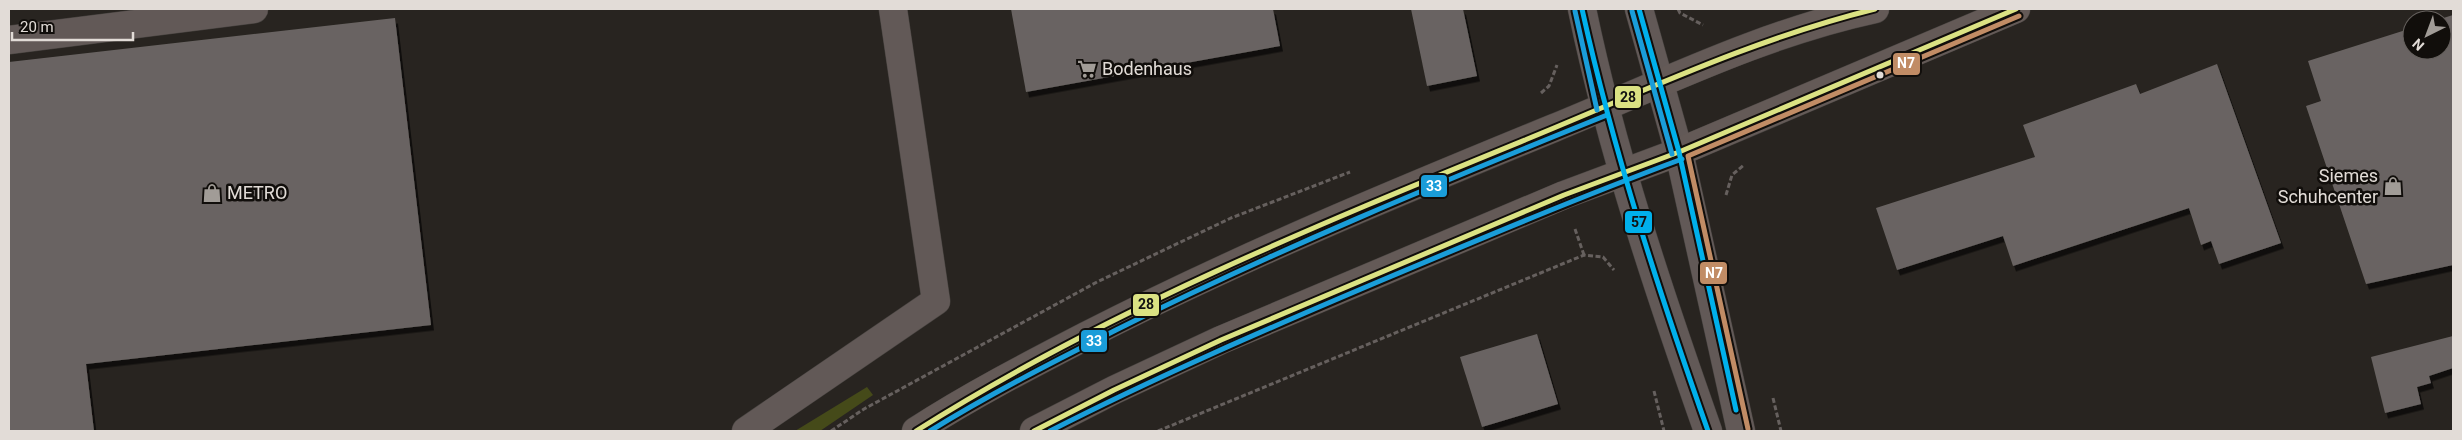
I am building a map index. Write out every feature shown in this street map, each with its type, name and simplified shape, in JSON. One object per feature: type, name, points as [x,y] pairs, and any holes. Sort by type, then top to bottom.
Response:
[{"type":"main road","points":[[916,431],[1054,353],[1177,289],[1346,213],[1604,108],[1734,52],[1818,24],[1875,9]]},
{"type":"main road","points":[[1034,431],[1114,390],[1221,340],[1564,195],[1679,152],[2016,9]]},
{"type":"street","points":[[9,40],[125,17],[254,9]]},
{"type":"street","points":[[746,431],[936,301],[893,9]]},
{"type":"street","points":[[1582,9],[1604,108],[1621,173],[1708,431]]},
{"type":"street","points":[[1639,9],[1679,152],[1740,431]]},
{"type":"path","points":[[1677,9],[1680,13],[1701,26]]},
{"type":"path","points":[[1536,96],[1549,86],[1552,81],[1558,66],[1556,56]]},
{"type":"path","points":[[1726,199],[1726,191],[1732,174],[1750,160]]},
{"type":"path","points":[[831,431],[864,409],[1097,282],[1231,218],[1358,169]]},
{"type":"path","points":[[1158,431],[1584,255]]},
{"type":"path","points":[[1772,394],[1781,431]]},
{"type":"green space","points":[[867,387],[873,395],[820,431],[795,431]]},
{"type":"building","name":"Bodenhaus","points":[[1011,9],[1273,9],[1280,46],[1026,92]]},
{"type":"building","points":[[1411,9],[1463,9],[1477,76],[1427,86]]},
{"type":"building","name":"Siemes Schuhcenter","points":[[2452,15],[2453,265],[2366,284],[2306,106],[2321,101],[2308,61],[2402,31],[2402,60],[2452,60]]},
{"type":"building","name":"METRO","points":[[395,18],[431,325],[86,364],[94,431],[9,431],[9,62]]},
{"type":"building","points":[[2217,64],[2281,243],[2219,264],[2211,241],[2201,245],[2189,208],[2013,266],[2003,236],[1897,270],[1876,208],[2035,157],[2023,125],[2136,84],[2140,94]]},
{"type":"building","points":[[1537,334],[1558,404],[1482,427],[1460,357]]},
{"type":"building","points":[[2453,336],[2453,368],[2429,376],[2431,383],[2417,387],[2421,404],[2385,413],[2371,357]]},
{"type":"transit line","name":"57","points":[[1582,9],[1623,169],[1672,327],[1708,431]]},
{"type":"transit line","name":"57","points":[[1639,9],[1679,152],[1736,410]]},
{"type":"transit line","name":"28","points":[[916,431],[1062,347],[1214,272],[1291,238],[1697,68],[1830,21],[1875,9]]},
{"type":"transit line","name":"28","points":[[1034,431],[1114,390],[1221,340],[1564,195],[1679,152],[2016,9]]},
{"type":"transit line","name":"33","points":[[1575,11],[1597,110]]},
{"type":"transit line","name":"33","points":[[1632,11],[1672,154]]},
{"type":"transit line","name":"N7","points":[[1748,429],[1688,156],[2019,16]]},
{"type":"transit line","name":"33","points":[[930,431],[999,391],[1069,354],[1237,272],[1421,191],[1607,115]]},
{"type":"transit line","name":"33","points":[[1050,431],[1173,372],[1380,281],[1530,218],[1682,159]]},
{"type":"place","name":"Bodenhaus","points":[[1087,69]]},
{"type":"place","name":"Siemes Schuhcenter","points":[[2393,186]]},
{"type":"place","name":"METRO","points":[[212,193]]}]
